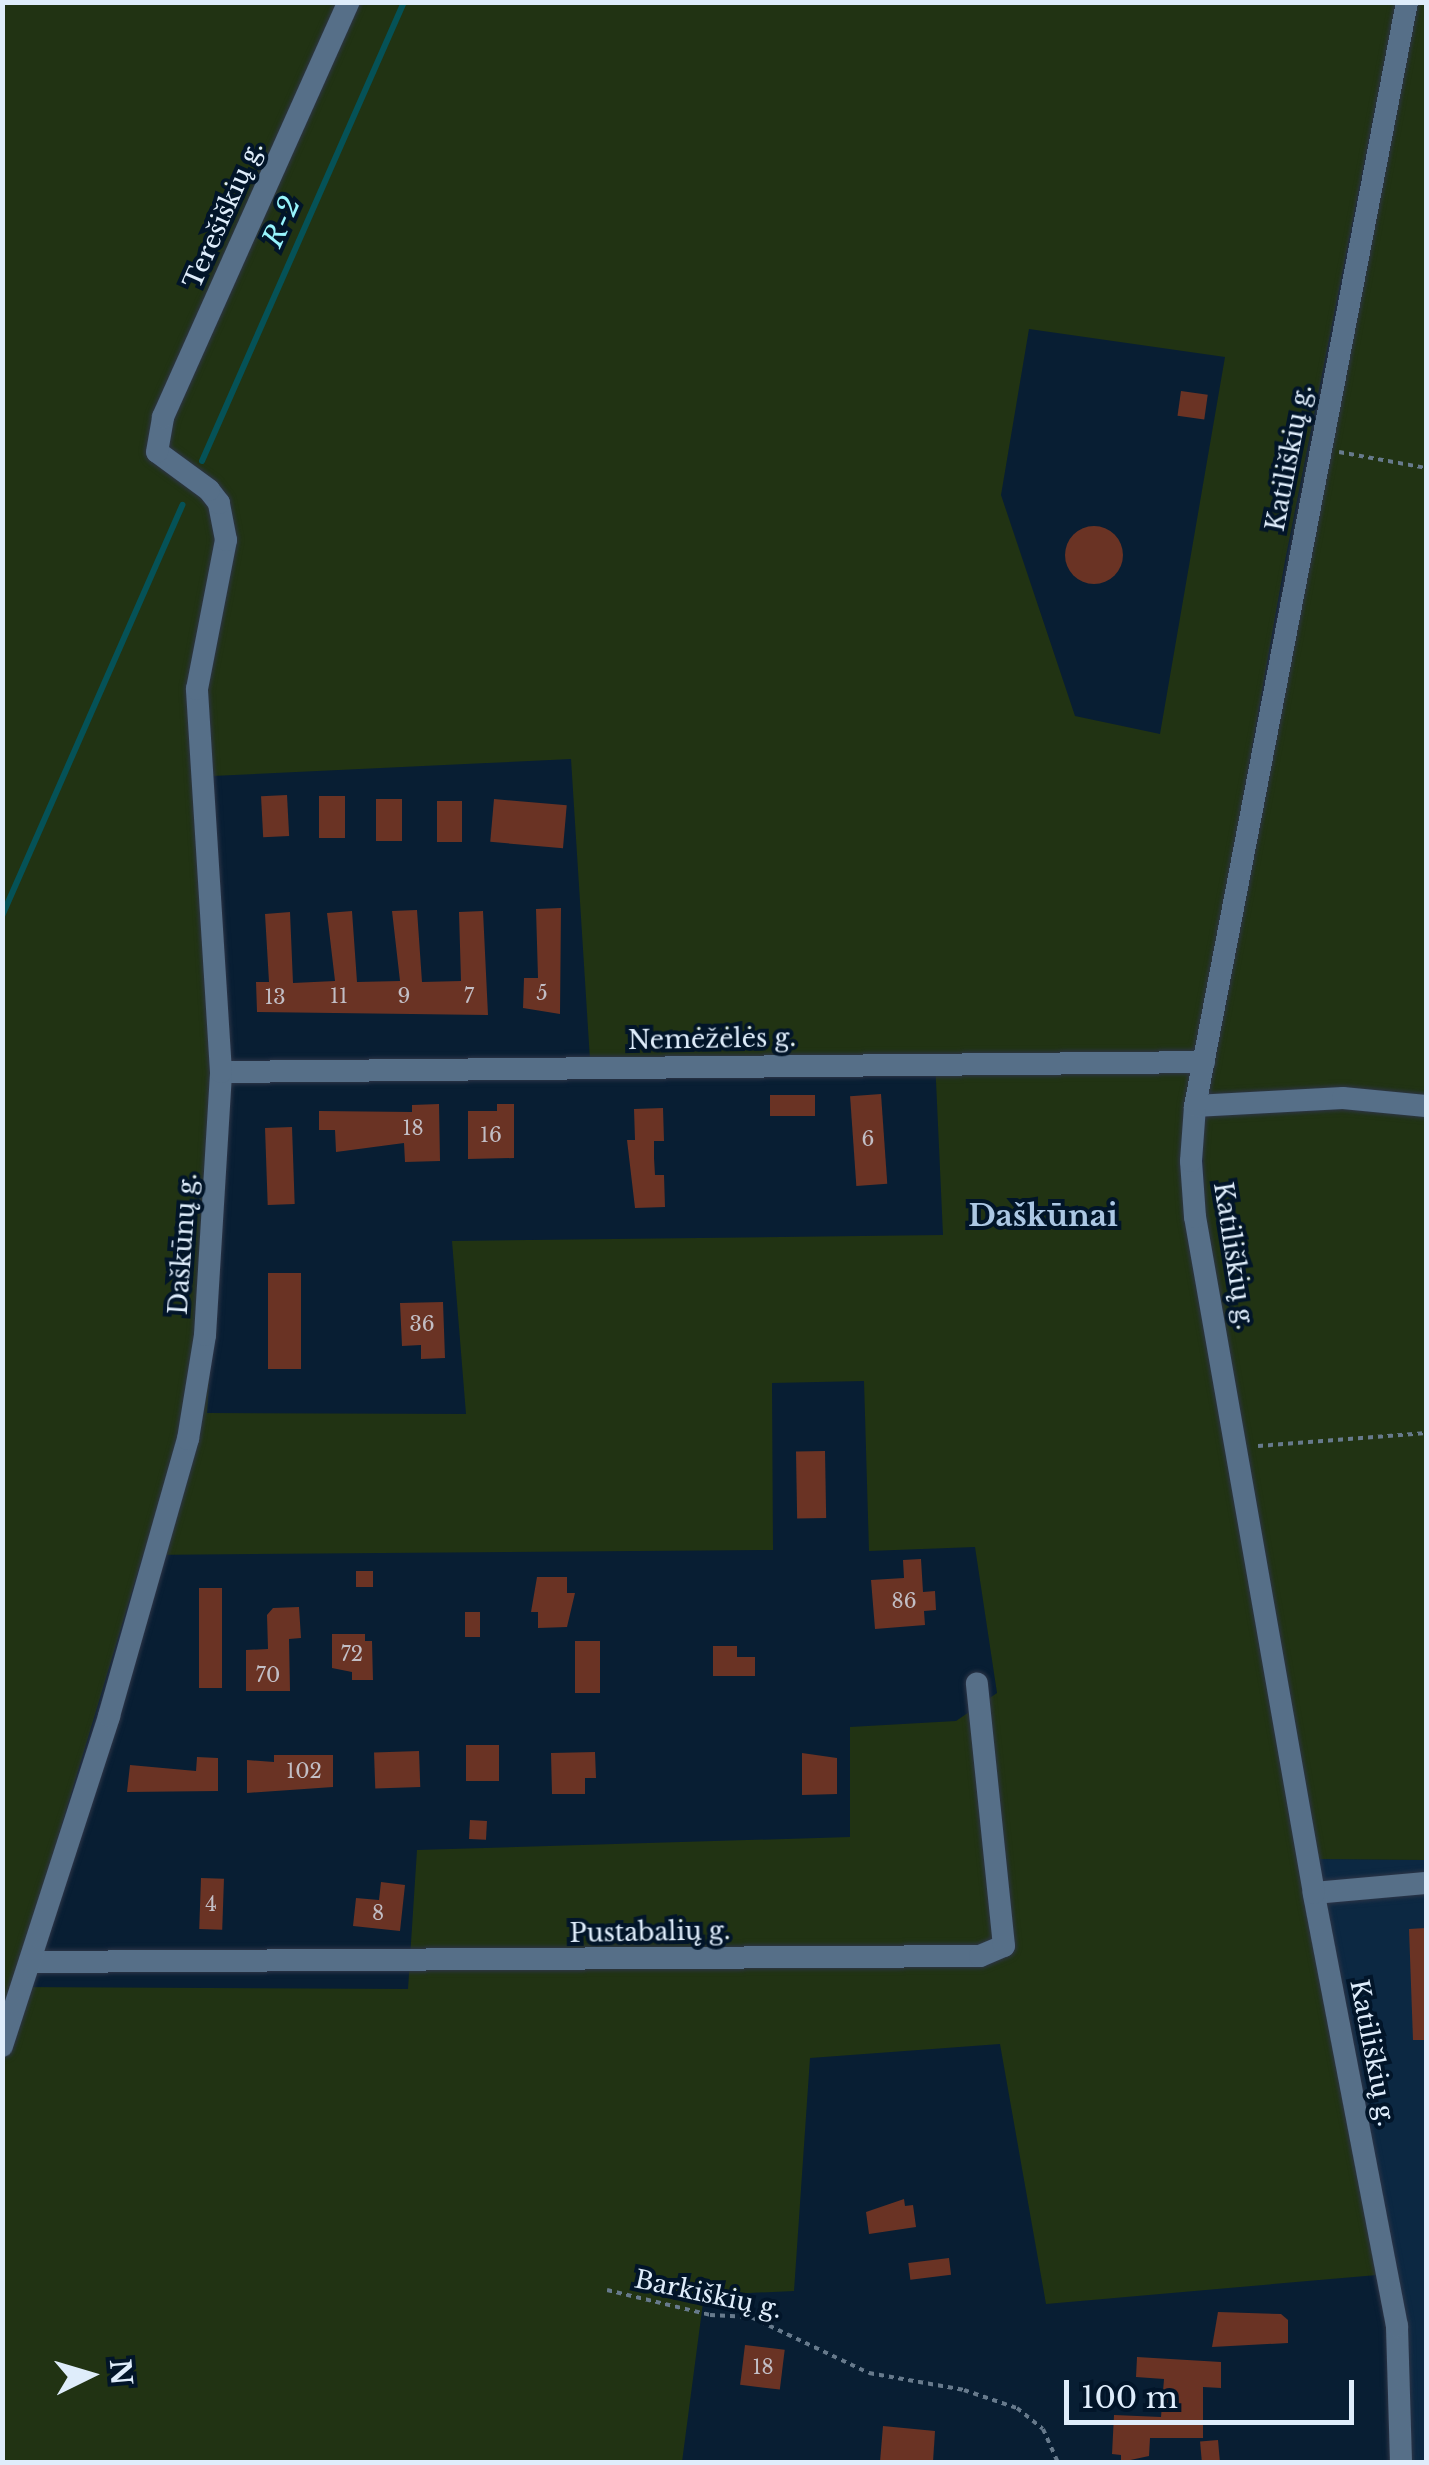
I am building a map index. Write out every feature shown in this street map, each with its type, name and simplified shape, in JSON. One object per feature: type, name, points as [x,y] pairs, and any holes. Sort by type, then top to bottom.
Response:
[{"type":"street","name":"Terešiškių g.","points":[[157,452],[163,418],[350,2]]},
{"type":"street","name":"Katiliškių g.","points":[[1401,2462],[1397,2326],[1314,1894],[1195,1217],[1195,1106],[1407,2]]},
{"type":"street","name":"Daškūnų g.","points":[[2,2046],[188,1438],[212,1261],[221,1072],[197,703],[200,653],[224,558],[224,519],[210,490],[157,452]]},
{"type":"street","name":"Nemėžėlės g.","points":[[221,1072],[1204,1062]]},
{"type":"street","points":[[1195,1106],[1343,1098],[1426,1106]]},
{"type":"street","name":"Pustabalių g.","points":[[30,1962],[980,1956],[1004,1946],[977,1683]]},
{"type":"street","points":[[1314,1894],[1426,1883]]},
{"type":"path","points":[[1320,449],[1426,468]]},
{"type":"path","points":[[1238,1448],[1426,1432]]},
{"type":"path","name":"Barkiškių g.","points":[[607,2290],[710,2315],[751,2318],[869,2373],[964,2390],[1017,2408],[1043,2429],[1058,2462]]},
{"type":"shaded area","points":[[1317,1859],[1426,1860],[1426,2462],[1410,2462]]},
{"type":"green space","points":[[3,3],[1396,3],[1285,561],[1181,1149],[1188,1240],[1377,2275],[1046,2304],[1000,2044],[810,2058],[794,2291],[704,2295],[682,2462],[3,2462]],"holes":[[[1029,329],[1225,357],[1160,734],[1075,716],[1001,495]],[[571,759],[590,1060],[935,1059],[943,1235],[452,1241],[466,1414],[207,1413],[230,1064],[212,776]],[[864,1381],[869,1551],[975,1547],[997,1693],[956,1721],[850,1727],[850,1837],[417,1850],[408,1989],[13,1987],[143,1555],[773,1550],[772,1383]]]},
{"type":"green space","points":[[1417,3],[1426,3],[1426,1860],[1317,1859],[1205,1218],[1202,1128]]},
{"type":"building","points":[[1181,391],[1208,395],[1204,420],[1178,416]]},
{"type":"building","points":[[1094,526],[1114,535],[1123,555],[1114,575],[1094,584],[1074,575],[1065,555],[1074,535]]},
{"type":"building","points":[[287,795],[289,836],[263,837],[261,796]]},
{"type":"building","points":[[319,796],[345,796],[345,838],[319,838]]},
{"type":"building","points":[[376,799],[402,799],[402,841],[376,841]]},
{"type":"building","points":[[494,799],[567,805],[563,848],[490,842]]},
{"type":"building","points":[[437,801],[462,801],[462,842],[437,842]]},
{"type":"building","points":[[561,908],[560,1014],[523,1008],[524,978],[538,978],[536,909]]},
{"type":"building","points":[[417,910],[422,982],[461,981],[459,912],[483,911],[488,1015],[257,1012],[256,982],[269,982],[265,914],[290,912],[293,983],[335,981],[327,913],[352,911],[357,982],[400,981],[392,911]]},
{"type":"building","points":[[881,1094],[887,1184],[856,1186],[850,1096]]},
{"type":"building","points":[[770,1095],[815,1095],[815,1116],[770,1116]]},
{"type":"building","points":[[439,1104],[440,1161],[405,1162],[404,1143],[336,1152],[335,1130],[319,1130],[319,1111],[412,1112],[412,1105]]},
{"type":"building","points":[[497,1104],[514,1104],[514,1158],[468,1159],[468,1111],[497,1111]]},
{"type":"building","points":[[663,1108],[664,1141],[654,1141],[654,1158],[655,1175],[664,1175],[665,1207],[635,1208],[627,1140],[635,1140],[634,1109]]},
{"type":"building","points":[[292,1127],[295,1204],[268,1205],[265,1128]]},
{"type":"building","points":[[268,1273],[301,1273],[301,1369],[268,1369]]},
{"type":"building","points":[[443,1302],[445,1358],[421,1359],[421,1345],[402,1346],[400,1303]]},
{"type":"building","points":[[825,1451],[826,1518],[797,1518],[796,1452]]},
{"type":"building","points":[[921,1559],[923,1592],[935,1591],[936,1610],[924,1611],[925,1625],[875,1629],[871,1580],[904,1578],[903,1560]]},
{"type":"building","points":[[356,1571],[373,1571],[373,1587],[356,1587]]},
{"type":"building","points":[[537,1577],[567,1577],[567,1593],[575,1593],[567,1627],[538,1628],[538,1612],[531,1612]]},
{"type":"building","points":[[199,1588],[222,1588],[222,1688],[199,1688]]},
{"type":"building","points":[[299,1607],[301,1638],[289,1639],[290,1691],[246,1691],[246,1650],[268,1649],[267,1615],[273,1608]]},
{"type":"building","points":[[465,1612],[480,1612],[480,1637],[465,1637]]},
{"type":"building","points":[[332,1634],[365,1634],[365,1641],[372,1641],[373,1680],[352,1680],[352,1672],[332,1668]]},
{"type":"building","points":[[575,1641],[600,1641],[600,1693],[575,1693]]},
{"type":"building","points":[[713,1646],[737,1646],[737,1657],[755,1657],[755,1676],[713,1676]]},
{"type":"building","points":[[466,1745],[499,1745],[499,1781],[466,1781]]},
{"type":"building","points":[[419,1751],[420,1787],[375,1789],[374,1753]]},
{"type":"building","points":[[595,1752],[596,1778],[585,1778],[585,1794],[552,1794],[551,1753]]},
{"type":"building","points":[[802,1753],[837,1758],[837,1794],[802,1795]]},
{"type":"building","points":[[274,1755],[333,1755],[333,1787],[247,1793],[247,1760],[274,1762]]},
{"type":"building","points":[[197,1757],[218,1758],[218,1791],[127,1792],[130,1765],[196,1771]]},
{"type":"building","points":[[470,1820],[487,1821],[486,1840],[469,1839]]},
{"type":"building","points":[[201,1878],[224,1879],[222,1930],[199,1929]]},
{"type":"building","points":[[381,1882],[405,1885],[400,1931],[353,1926],[356,1898],[379,1900]]},
{"type":"building","points":[[1426,1928],[1426,2040],[1413,2040],[1409,1929]]},
{"type":"building","points":[[904,2199],[905,2206],[913,2205],[916,2227],[869,2234],[866,2212]]},
{"type":"building","points":[[949,2258],[951,2275],[910,2280],[908,2263]]},
{"type":"building","points":[[1218,2312],[1281,2314],[1288,2320],[1288,2343],[1212,2347]]},
{"type":"building","points":[[745,2345],[785,2350],[780,2390],[740,2385]]},
{"type":"building","points":[[1137,2357],[1221,2362],[1221,2388],[1203,2387],[1203,2438],[1150,2438],[1149,2456],[1121,2462],[1121,2455],[1112,2454],[1114,2415],[1161,2417],[1164,2379],[1136,2377]]},
{"type":"building","points":[[883,2426],[935,2431],[933,2462],[880,2462]]},
{"type":"building","points":[[1218,2440],[1220,2462],[1202,2462],[1200,2442]]},
{"type":"waterway","name":"R-2","points":[[202,461],[404,2]]},
{"type":"waterway","name":"R-2","points":[[2,916],[182,505]]},
{"type":"district","name":"Daškūnai","points":[[1043,1216]]}]
